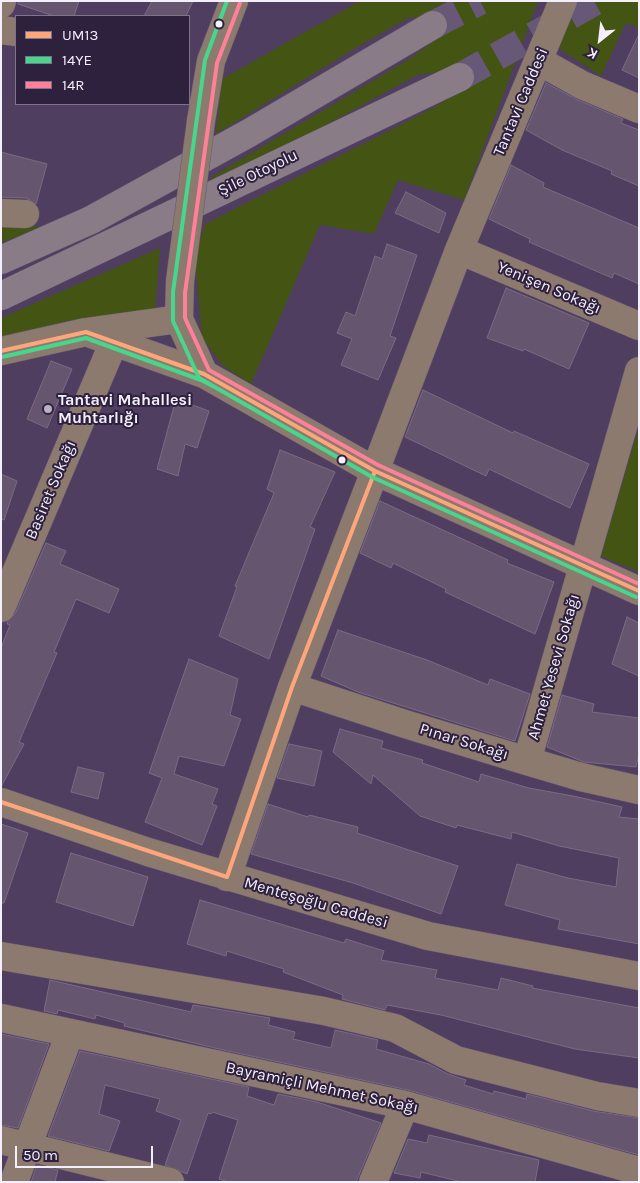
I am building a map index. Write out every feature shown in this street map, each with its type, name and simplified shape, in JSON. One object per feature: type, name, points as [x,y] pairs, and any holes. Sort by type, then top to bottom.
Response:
[{"type":"highway","points":[[1,260],[100,215],[249,133],[433,25]]},
{"type":"highway","name":"Şile Otoyolu","points":[[1,296],[460,77]]},
{"type":"street","points":[[204,374],[179,319],[180,281],[201,121],[200,59],[234,1]]},
{"type":"street","name":"Tantavi Caddesi","points":[[227,877],[292,686],[460,250],[563,1]]},
{"type":"street","points":[[1,30],[15,32]]},
{"type":"street","points":[[538,61],[582,85],[639,109]]},
{"type":"street","name":"Yenişen Sokağı","points":[[460,250],[639,326]]},
{"type":"street","points":[[1,352],[86,332],[179,319]]},
{"type":"street","points":[[86,332],[113,344],[204,374],[375,471],[639,591]]},
{"type":"street","name":"Basiret Sokağı","points":[[1,608],[113,344]]},
{"type":"street","name":"Ahmet Yesevi Sokağı","points":[[527,761],[639,371]]},
{"type":"street","name":"Pınar Sokağı","points":[[292,686],[405,724],[527,761],[581,777],[639,790]]},
{"type":"street","name":"Menteşoğlu Caddesi","points":[[1,802],[227,877],[428,936],[639,976]]},
{"type":"street","points":[[1,956],[324,1011],[395,1028],[456,1060],[597,1096],[639,1103]]},
{"type":"street","name":"Bayramiçli Mehmet Sokağı","points":[[1,1018],[405,1105],[639,1171]]},
{"type":"street","points":[[14,1182],[14,1143],[70,1033]]},
{"type":"street","points":[[373,1182],[405,1105]]},
{"type":"street","points":[[14,1143],[170,1182]]},
{"type":"green space","points":[[360,1],[538,1],[464,200],[398,180],[374,234],[320,225],[251,384],[222,365],[202,337],[195,257],[205,224],[420,115],[443,102],[458,89],[450,71],[417,75],[207,190],[213,176],[411,58],[430,44],[434,33],[426,20],[410,17],[357,47],[216,134],[222,79]]},
{"type":"green space","points":[[570,1],[639,1],[639,28],[626,23],[601,76],[560,49],[560,24]]},
{"type":"green space","points":[[1,219],[40,227],[1,243]]},
{"type":"green space","points":[[160,248],[155,312],[67,321],[1,340],[1,318]]},
{"type":"green space","points":[[637,433],[639,434],[639,572],[601,556]]},
{"type":"building","points":[[18,1],[79,1],[74,15],[51,15],[18,4]]},
{"type":"building","points":[[152,1],[193,1],[186,15],[145,15]]},
{"type":"building","points":[[639,34],[639,78],[622,70]]},
{"type":"building","points":[[546,83],[576,99],[623,119],[621,123],[639,130],[639,186],[611,174],[612,171],[562,150],[526,130]]},
{"type":"building","points":[[1,152],[47,164],[36,204],[26,198],[1,197]]},
{"type":"building","points":[[511,165],[544,183],[543,187],[639,228],[639,284],[614,273],[612,278],[529,242],[530,239],[489,219]]},
{"type":"building","points":[[406,192],[446,213],[439,233],[395,213]]},
{"type":"building","points":[[387,244],[417,255],[390,336],[396,338],[378,380],[341,365],[352,339],[337,333],[346,312],[355,316],[375,256],[382,259]]},
{"type":"building","points":[[506,288],[589,323],[569,369],[524,349],[523,351],[487,338]]},
{"type":"building","points":[[51,361],[72,369],[47,428],[27,419]]},
{"type":"building","points":[[423,390],[513,433],[514,431],[589,464],[570,508],[489,469],[486,476],[405,437]]},
{"type":"building","points":[[176,399],[209,411],[197,448],[185,444],[178,476],[157,469]]},
{"type":"building","points":[[280,450],[335,472],[310,527],[315,529],[269,659],[219,636],[237,587],[235,586],[274,493],[267,489]]},
{"type":"building","points":[[1,474],[17,481],[4,520],[1,519]]},
{"type":"building","points":[[380,501],[508,560],[507,563],[554,582],[535,634],[445,592],[446,589],[393,563],[391,568],[360,553]]},
{"type":"building","points":[[46,543],[66,551],[60,564],[119,589],[109,613],[76,599],[54,652],[57,653],[19,742],[24,744],[1,787],[1,648],[10,625],[7,624],[8,621],[15,614]]},
{"type":"building","points":[[627,617],[639,623],[639,676],[612,664]]},
{"type":"building","points":[[338,630],[427,660],[488,685],[490,679],[530,694],[515,741],[358,692],[321,676]]},
{"type":"building","points":[[189,659],[238,679],[230,715],[241,719],[224,766],[179,756],[174,774],[218,789],[212,804],[217,806],[202,845],[145,822],[162,778],[149,773]]},
{"type":"building","points":[[562,695],[594,704],[592,712],[639,718],[639,754],[636,767],[584,762],[547,747]]},
{"type":"building","points":[[340,729],[383,741],[381,748],[423,760],[422,763],[479,782],[481,774],[529,788],[622,807],[619,817],[639,819],[639,944],[558,929],[560,920],[505,905],[517,864],[568,878],[616,887],[619,858],[559,846],[512,832],[511,839],[457,825],[456,828],[420,816],[373,775],[371,784],[333,752]]},
{"type":"building","points":[[289,744],[322,751],[314,786],[277,778]]},
{"type":"building","points":[[78,767],[104,773],[98,799],[71,792]]},
{"type":"building","points":[[268,804],[308,817],[309,815],[358,827],[357,833],[458,866],[441,914],[353,883],[251,854]]},
{"type":"building","points":[[1,824],[28,833],[4,903],[1,903]]},
{"type":"building","points":[[71,853],[148,877],[133,926],[56,902]]},
{"type":"building","points":[[200,900],[344,943],[346,939],[384,951],[381,960],[437,970],[435,978],[498,990],[501,978],[533,986],[532,988],[639,1008],[639,1058],[575,1049],[441,1015],[387,1005],[385,1010],[342,999],[343,995],[283,972],[284,969],[227,951],[226,956],[187,944]]},
{"type":"building","points":[[50,980],[191,1012],[193,1005],[270,1018],[268,1025],[295,1032],[293,1039],[331,1048],[335,1030],[378,1040],[376,1049],[429,1064],[448,1074],[466,1080],[464,1085],[493,1094],[494,1091],[526,1099],[527,1094],[593,1111],[639,1118],[639,1155],[408,1090],[219,1049],[124,1026],[125,1023],[96,1015],[95,1019],[58,1010],[57,1014],[44,1011]]},
{"type":"building","points":[[1,1034],[49,1044],[18,1128],[1,1125]]},
{"type":"building","points":[[80,1051],[249,1087],[247,1096],[274,1105],[278,1094],[317,1102],[381,1123],[356,1182],[228,1182],[219,1179],[238,1120],[212,1112],[211,1114],[208,1113],[187,1174],[165,1165],[181,1120],[156,1111],[160,1099],[105,1085],[99,1114],[120,1121],[109,1151],[48,1136]]},
{"type":"building","points":[[429,1135],[539,1160],[535,1182],[462,1182],[421,1172],[420,1178],[394,1173],[408,1139],[427,1143]]},
{"type":"building","points":[[37,1165],[58,1170],[55,1182],[31,1182]]},
{"type":"tunnel","points":[[433,25],[480,1]]},
{"type":"tunnel","points":[[460,77],[596,1]]},
{"type":"transit line","name":"14YE","points":[[227,1],[205,60],[173,292],[173,321],[199,378],[372,477],[636,597]]},
{"type":"transit line","name":"14R","points":[[240,3],[217,63],[185,293],[185,318],[209,370],[378,465],[639,584]]},
{"type":"transit line","name":"UM13","points":[[1,351],[86,332],[204,374],[375,471],[639,591]]},
{"type":"transit line","name":"14YE","points":[[2,357],[86,338],[201,380],[224,392]]},
{"type":"transit line","name":"UM13","points":[[1,802],[227,877],[292,687],[375,471]]},
{"type":"place","name":"Tantavi Mahallesi Muhtarlığı","points":[[48,409]]}]
